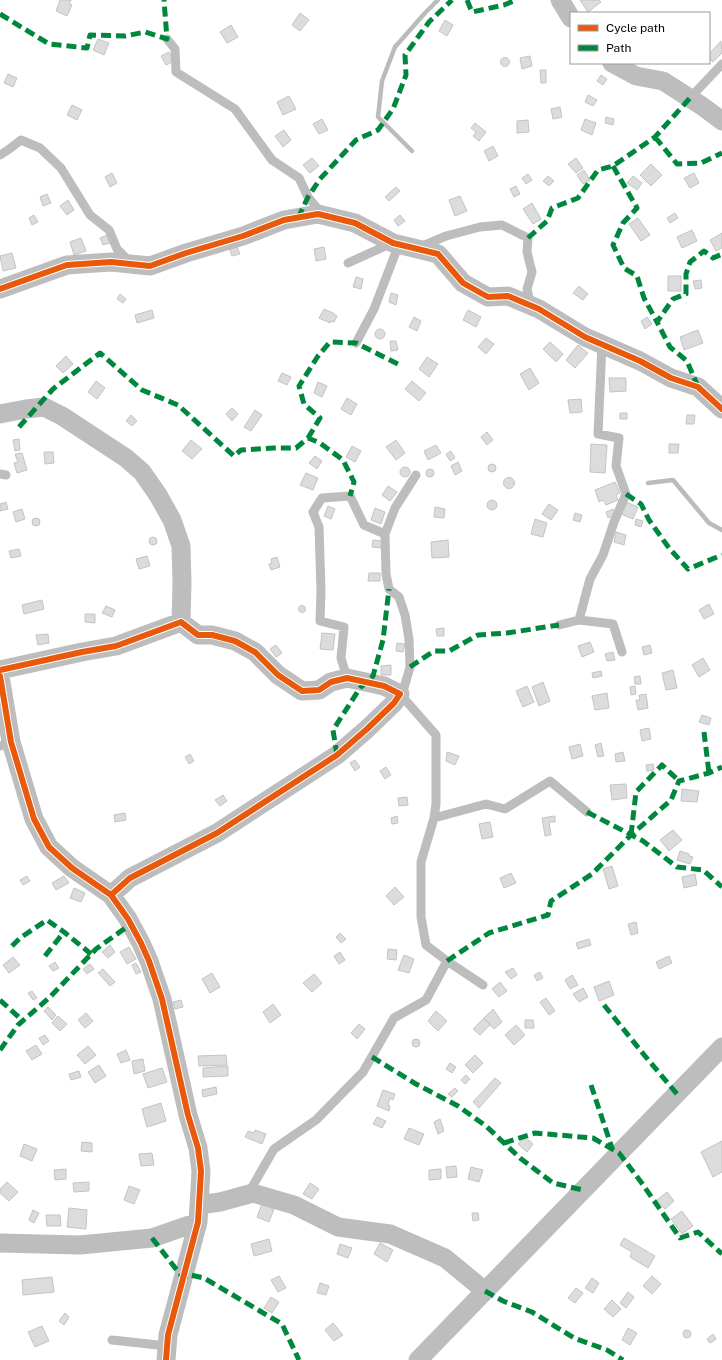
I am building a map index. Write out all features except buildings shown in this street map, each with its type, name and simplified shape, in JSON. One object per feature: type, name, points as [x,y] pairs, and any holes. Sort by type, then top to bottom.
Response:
[{"type":"street","points":[[560,0],[570,16]]},
{"type":"street","points":[[614,64],[636,76],[663,81],[722,121]]},
{"type":"street","points":[[0,289],[67,265],[111,262],[150,266],[186,253],[243,236],[284,220],[318,214],[355,223],[403,245],[438,254],[463,283],[488,297],[508,296],[539,309],[585,337],[640,361],[671,378],[698,386],[722,409]]},
{"type":"street","points":[[0,414],[44,407],[62,416],[120,454],[142,472],[158,495],[172,520],[181,546],[181,622]]},
{"type":"street","points":[[0,670],[116,646],[181,622]]},
{"type":"street","points":[[111,895],[130,878],[217,833],[337,755],[394,703],[400,694],[384,686],[347,678],[332,682],[319,690],[302,691],[278,675],[255,652],[235,640],[212,635],[198,635],[181,622]]},
{"type":"street","points":[[0,676],[6,744],[34,819],[49,847],[72,868],[111,895],[128,919],[141,943],[162,999],[188,1115],[198,1148],[201,1171],[198,1214],[175,1306],[166,1353]]},
{"type":"street","points":[[418,1360],[722,1047]]},
{"type":"street","points":[[0,1243],[80,1245],[152,1238],[220,1202],[253,1193],[294,1205],[338,1227],[390,1234],[445,1258],[485,1291]]},
{"type":"lane","points":[[167,39],[175,49],[176,72],[235,109],[272,160],[299,178],[308,197],[322,215]]},
{"type":"lane","points":[[690,98],[722,64]]},
{"type":"lane","points":[[0,155],[21,140],[40,148],[61,168],[90,215],[110,230],[117,249],[132,264]]},
{"type":"lane","points":[[348,263],[403,245],[480,227],[502,225],[528,238],[527,252],[532,272],[527,289],[530,306]]},
{"type":"lane","points":[[356,343],[403,245]]},
{"type":"lane","points":[[579,620],[590,579],[603,555],[614,522],[626,494],[616,466],[619,438],[598,434],[602,344]]},
{"type":"lane","points":[[416,475],[396,508],[385,534],[386,574],[390,589],[399,596],[409,639],[410,667],[404,688],[400,694],[436,735],[436,804],[434,818],[422,862],[421,917],[426,945],[483,985]]},
{"type":"lane","points":[[347,678],[341,658],[344,627],[320,621],[321,591],[319,526],[313,512],[322,498],[350,496],[364,525],[385,534]]},
{"type":"lane","points":[[559,626],[579,620],[613,624],[622,652]]},
{"type":"lane","points":[[434,818],[486,804],[505,809],[550,781],[587,812]]},
{"type":"lane","points":[[248,1195],[274,1149],[316,1120],[363,1072],[394,1018],[426,1000],[447,961]]},
{"type":"lane","points":[[112,1340],[166,1353]]},
{"type":"waterway","points":[[412,151],[378,117],[382,81],[395,47],[438,0]]},
{"type":"waterway","points":[[648,483],[673,480],[709,523],[722,530]]},
{"type":"marked path","points":[[0,14],[49,44],[87,48],[90,35],[125,36],[145,32],[167,39],[164,0]]},
{"type":"marked path","points":[[298,218],[308,197],[320,179],[356,140],[378,130],[393,109],[406,75],[405,55],[429,22],[452,0]]},
{"type":"marked path","points":[[467,0],[472,12],[504,5],[516,0]]},
{"type":"marked path","points":[[528,238],[547,221],[552,208],[578,198],[598,170],[613,166],[655,137],[690,98]]},
{"type":"marked path","points":[[655,137],[677,164],[701,163],[722,153]]},
{"type":"marked path","points":[[613,166],[637,208],[623,223],[613,245],[624,268],[637,276],[644,298],[657,322]]},
{"type":"marked path","points":[[698,387],[687,361],[670,347],[657,322],[673,299],[686,294],[686,274],[690,262],[704,251],[713,258],[722,254]]},
{"type":"marked path","points":[[308,438],[320,418],[304,404],[299,386],[318,356],[330,342],[356,343],[402,366]]},
{"type":"marked path","points":[[19,427],[53,389],[100,353],[142,390],[178,405],[234,456],[241,450],[296,448],[308,438],[320,443],[343,460],[354,482],[350,496]]},
{"type":"marked path","points":[[626,494],[641,504],[649,520],[669,548],[688,569],[722,555]]},
{"type":"marked path","points":[[337,755],[333,730],[360,688],[373,676],[383,640],[389,589]]},
{"type":"marked path","points":[[410,667],[434,651],[449,651],[478,635],[507,633],[559,625]]},
{"type":"marked path","points":[[704,732],[709,773]]},
{"type":"marked path","points":[[631,835],[636,792],[662,765],[679,781]]},
{"type":"marked path","points":[[447,961],[489,933],[548,915],[551,901],[592,874],[631,835],[671,800],[679,781],[709,773],[722,767]]},
{"type":"marked path","points":[[587,812],[643,841],[677,867],[703,870],[722,887]]},
{"type":"marked path","points":[[12,946],[20,938],[47,920],[91,954]]},
{"type":"marked path","points":[[0,1050],[18,1025],[50,997],[96,949],[131,924]]},
{"type":"marked path","points":[[45,956],[64,932]]},
{"type":"marked path","points":[[0,1000],[23,1021]]},
{"type":"marked path","points":[[604,1005],[677,1094]]},
{"type":"marked path","points":[[372,1057],[416,1084],[458,1106],[486,1126],[520,1158],[553,1183],[583,1190]]},
{"type":"marked path","points":[[591,1085],[612,1148]]},
{"type":"marked path","points":[[504,1143],[535,1133],[593,1138],[619,1153],[680,1238],[698,1232],[722,1254]]},
{"type":"marked path","points":[[152,1238],[183,1278],[191,1275],[204,1278],[282,1324],[299,1360]]},
{"type":"marked path","points":[[485,1291],[503,1301],[532,1312],[574,1338],[607,1350],[623,1360]]},
{"type":"cycle path","points":[[0,289],[67,265],[111,262],[150,266],[186,253],[243,236],[284,220],[318,214],[355,223],[393,243],[438,254],[463,283],[488,297],[508,296],[539,309],[585,337],[640,361],[671,378],[698,387],[722,409]]},
{"type":"cycle path","points":[[0,670],[116,646],[181,622],[198,635],[212,635],[235,641],[255,652],[278,675],[302,691],[319,690],[331,682],[347,678],[384,686],[400,694],[394,703],[337,755],[217,833],[130,878],[111,895]]},
{"type":"cycle path","points":[[0,676],[11,742],[34,819],[49,847],[72,868],[111,895],[128,919],[141,943],[162,999],[188,1115],[198,1148],[201,1171],[198,1222],[168,1335],[166,1360]]}]
